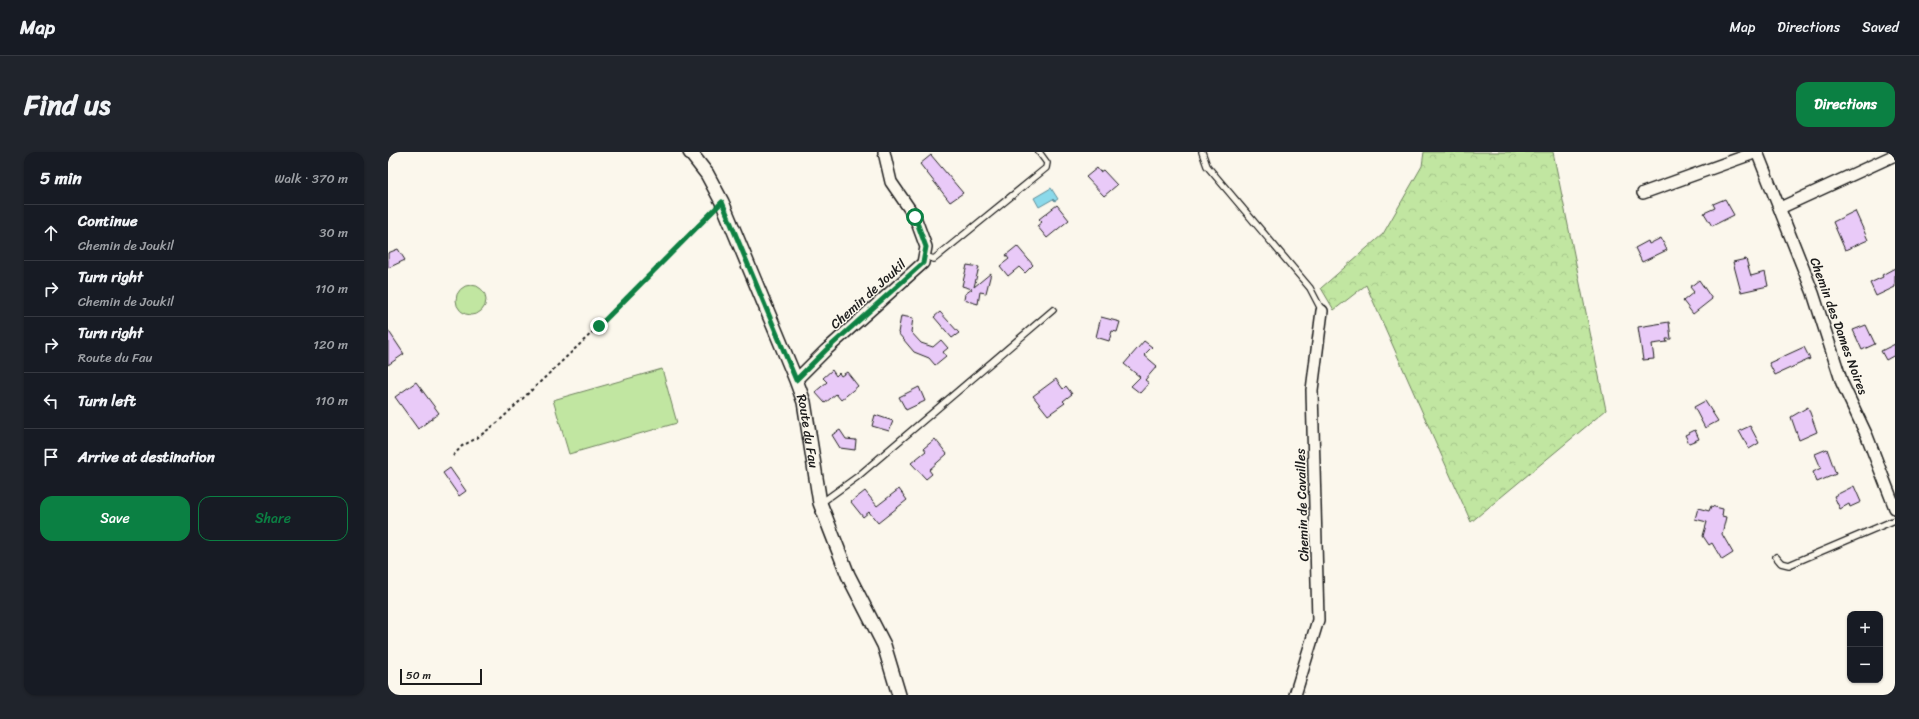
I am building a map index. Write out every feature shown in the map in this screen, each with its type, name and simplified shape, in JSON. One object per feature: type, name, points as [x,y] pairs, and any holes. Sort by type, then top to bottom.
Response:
[{"type":"street","name":"Route du Fau","points":[[690,152],[707,174],[722,202],[796,380],[804,402],[820,504],[848,575],[884,645],[899,695]]},
{"type":"street","name":"Chemin de Joukil","points":[[796,380],[826,350],[923,263],[926,247],[915,217],[891,182],[884,152]]},
{"type":"street","points":[[1642,193],[1757,152]]},
{"type":"street","name":"Chemin des Dames Noires","points":[[1757,152],[1814,293],[1842,383],[1867,436],[1895,508]]},
{"type":"street","points":[[1780,208],[1895,155]]},
{"type":"street","name":"Chemin de Cavailles","points":[[1295,695],[1318,620],[1312,390],[1322,311]]},
{"type":"lane","points":[[924,256],[934,258],[1046,168],[1047,163],[1039,152]]},
{"type":"lane","points":[[1202,152],[1207,166],[1310,288],[1322,311]]},
{"type":"lane","points":[[820,504],[857,476],[1052,310]]},
{"type":"lane","points":[[1776,557],[1781,563],[1790,565],[1895,520]]},
{"type":"path","points":[[453,456],[462,446],[497,423],[599,326],[722,202]]},
{"type":"green space","points":[[1424,152],[1553,152],[1606,410],[1471,522],[1366,285],[1334,310],[1321,288],[1383,234],[1422,166]]},
{"type":"green space","points":[[471,285],[482,289],[486,300],[482,311],[471,315],[460,311],[456,300],[460,289]]},
{"type":"green space","points":[[662,369],[677,423],[569,454],[553,400]]},
{"type":"water","points":[[1051,188],[1058,199],[1055,201],[1053,199],[1039,207],[1034,198]]},
{"type":"building","points":[[931,155],[963,193],[950,202],[920,164]]},
{"type":"building","points":[[1097,168],[1100,172],[1103,170],[1117,185],[1104,196],[1086,177]]},
{"type":"building","points":[[1725,199],[1734,215],[1712,226],[1704,213],[1715,208],[1713,204]]},
{"type":"building","points":[[1057,205],[1069,220],[1047,238],[1037,226],[1042,222],[1039,219]]},
{"type":"building","points":[[1855,211],[1868,240],[1845,250],[1833,222]]},
{"type":"building","points":[[1661,238],[1667,250],[1642,262],[1635,248],[1648,241],[1649,244]]},
{"type":"building","points":[[1017,246],[1033,265],[1025,273],[1019,267],[1008,276],[1000,266],[1009,259],[1006,255]]},
{"type":"building","points":[[398,249],[405,260],[388,268],[388,253]]},
{"type":"building","points":[[1746,259],[1751,276],[1765,272],[1768,286],[1741,292],[1733,262]]},
{"type":"building","points":[[967,265],[979,267],[974,287],[991,273],[986,293],[980,292],[978,304],[964,300],[965,294],[972,289],[962,286]]},
{"type":"building","points":[[1895,268],[1895,287],[1876,296],[1870,283],[1883,277],[1882,275]]},
{"type":"building","points":[[1699,280],[1712,299],[1693,314],[1683,301],[1694,292],[1690,287]]},
{"type":"building","points":[[940,312],[959,333],[952,338],[934,317]]},
{"type":"building","points":[[901,316],[913,318],[911,332],[921,343],[933,347],[941,340],[948,348],[943,352],[946,356],[935,365],[929,358],[914,352],[898,333]]},
{"type":"building","points":[[1101,317],[1120,322],[1117,332],[1112,331],[1109,341],[1096,337]]},
{"type":"building","points":[[1669,322],[1671,339],[1666,339],[1667,342],[1652,344],[1654,359],[1643,360],[1638,327]]},
{"type":"building","points":[[1866,325],[1875,344],[1862,350],[1853,330]]},
{"type":"building","points":[[388,330],[404,354],[388,365]]},
{"type":"building","points":[[1144,341],[1152,347],[1144,355],[1157,366],[1145,380],[1149,383],[1140,393],[1131,386],[1140,377],[1124,364]]},
{"type":"building","points":[[1895,344],[1895,355],[1886,360],[1881,351]]},
{"type":"building","points":[[1804,347],[1810,359],[1775,375],[1769,363]]},
{"type":"building","points":[[832,370],[836,376],[839,373],[841,376],[847,372],[858,386],[841,400],[836,394],[825,403],[815,392],[827,382],[823,378]]},
{"type":"building","points":[[1056,379],[1063,389],[1066,386],[1072,394],[1063,401],[1065,403],[1048,415],[1033,396]]},
{"type":"building","points":[[416,382],[439,413],[418,429],[395,397]]},
{"type":"building","points":[[919,387],[925,401],[906,410],[899,397]]},
{"type":"building","points":[[1705,401],[1718,421],[1705,428],[1694,407]]},
{"type":"building","points":[[1808,407],[1817,432],[1799,440],[1791,417]]},
{"type":"building","points":[[875,415],[893,421],[889,431],[872,426]]},
{"type":"building","points":[[1750,426],[1759,443],[1749,449],[1739,431]]},
{"type":"building","points":[[840,430],[846,439],[856,440],[855,450],[840,448],[832,435]]},
{"type":"building","points":[[1695,430],[1699,439],[1689,443],[1685,435]]},
{"type":"building","points":[[935,439],[947,454],[929,470],[932,474],[926,479],[911,463],[926,451],[924,448]]},
{"type":"building","points":[[1827,449],[1836,474],[1817,482],[1813,472],[1821,468],[1815,454]]},
{"type":"building","points":[[450,468],[466,491],[459,496],[443,473]]},
{"type":"building","points":[[1854,486],[1861,502],[1850,507],[1849,504],[1840,509],[1834,496]]},
{"type":"building","points":[[899,489],[907,500],[878,523],[869,512],[863,517],[851,502],[865,491],[877,506]]},
{"type":"building","points":[[1711,506],[1723,509],[1722,516],[1726,517],[1722,534],[1733,553],[1722,560],[1712,543],[1709,545],[1703,536],[1707,522],[1695,519],[1698,508],[1709,511]]},
{"type":"route","points":[[599,326],[722,202],[796,380],[826,350],[923,263],[926,247],[915,217]]}]
